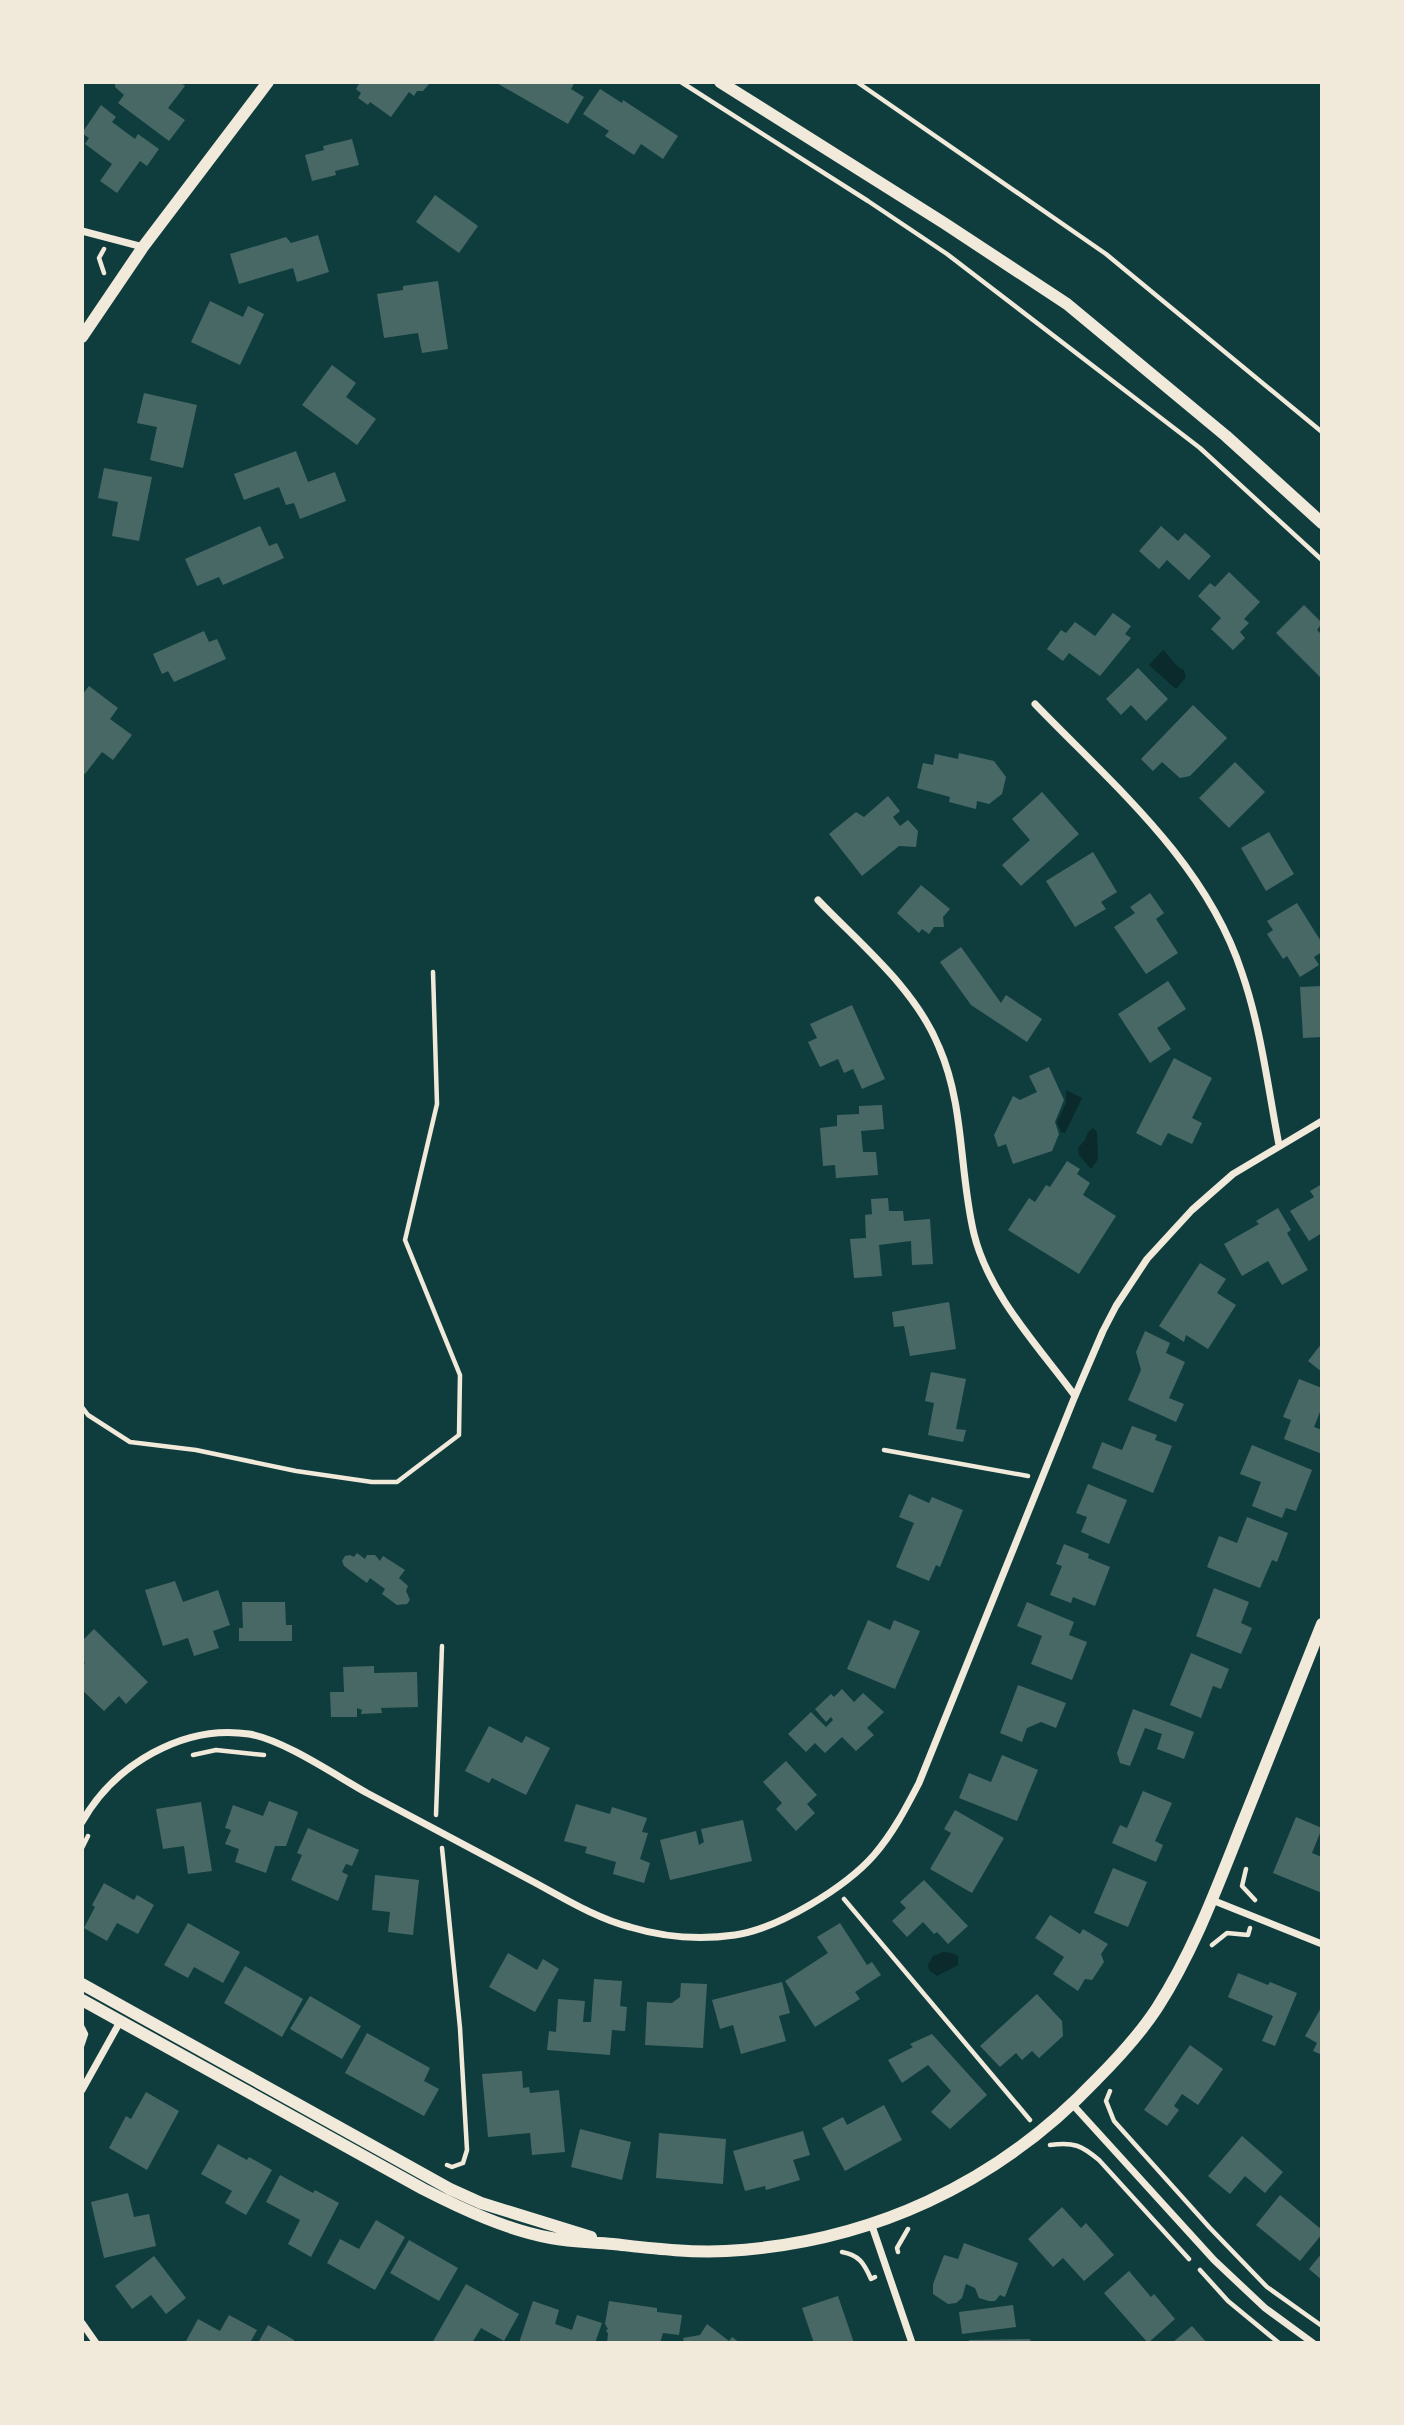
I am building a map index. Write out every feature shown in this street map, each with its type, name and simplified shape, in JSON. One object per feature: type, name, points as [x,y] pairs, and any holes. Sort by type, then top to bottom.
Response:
[{"type":"street","points":[[82,337],[143,247],[268,82]]},
{"type":"street","points":[[720,82],[1067,304],[1226,436],[1322,523]]},
{"type":"street","points":[[82,231],[143,247]]},
{"type":"street","points":[[1035,704],[1171,846],[1205,892],[1219,917],[1242,970],[1250,999],[1279,1145]]},
{"type":"street","points":[[818,900],[903,988],[929,1026],[940,1048],[955,1094],[960,1118],[965,1193],[975,1238],[998,1289],[1076,1396]]},
{"type":"street","points":[[82,1822],[99,1798],[128,1769],[162,1747],[198,1734],[251,1734],[282,1746],[589,1911],[629,1927],[700,1938],[738,1935],[782,1919],[836,1890],[873,1856],[902,1816],[925,1771],[1111,1315],[1153,1252],[1192,1210],[1233,1174],[1322,1121]]},
{"type":"street","points":[[82,1984],[124,2015],[385,2168],[550,2238],[687,2251],[737,2250],[835,2234],[872,2224],[925,2204],[1011,2156],[1073,2105],[1155,2011],[1192,1947],[1322,1624]]},
{"type":"street","points":[[1212,1900],[1322,1944]]},
{"type":"street","points":[[82,2000],[124,2015],[391,2156],[479,2209]]},
{"type":"street","points":[[82,2090],[124,2015]]},
{"type":"street","points":[[1073,2105],[1214,2260],[1265,2308],[1313,2343]]},
{"type":"street","points":[[385,2168],[391,2156]]},
{"type":"street","points":[[872,2224],[912,2343]]},
{"type":"street","points":[[82,2323],[96,2343]]},
{"type":"path","points":[[681,82],[947,254],[1200,448],[1322,560]]},
{"type":"path","points":[[857,82],[1106,254],[1322,432]]},
{"type":"path","points":[[82,1407],[88,1415],[130,1442],[196,1450],[296,1471],[372,1482],[397,1482],[459,1435],[460,1375],[405,1240],[436,1104],[433,972]]},
{"type":"path","points":[[884,1450],[1029,1476]]},
{"type":"path","points":[[435,1811],[442,1646]]},
{"type":"path","points":[[181,1758],[216,1750],[267,1756]]},
{"type":"path","points":[[82,1848],[91,1830]]},
{"type":"path","points":[[430,1844],[454,1857]]},
{"type":"path","points":[[429,2177],[437,2160],[452,2167],[463,2163],[467,2150],[460,2028],[443,1856]]},
{"type":"path","points":[[851,1908],[1026,2115]]},
{"type":"path","points":[[82,2026],[86,2034],[82,2046]]},
{"type":"path","points":[[1114,2121],[1267,2287],[1322,2326]]},
{"type":"path","points":[[1041,2152],[1051,2144],[1073,2144],[1084,2148],[1190,2260]]},
{"type":"path","points":[[836,2250],[853,2254],[864,2263],[871,2278],[901,2269],[897,2248],[906,2230],[918,2224]]},
{"type":"path","points":[[1200,2270],[1228,2301],[1279,2343]]},
{"type":"water","points":[[1163,650],[1184,670],[1186,677],[1176,689],[1149,665]]},
{"type":"water","points":[[1066,1090],[1082,1098],[1065,1133],[1061,1132],[1057,1122],[1066,1103]]},
{"type":"water","points":[[1093,1128],[1097,1132],[1098,1159],[1090,1168],[1079,1155],[1078,1148]]},
{"type":"water","points":[[943,1952],[958,1956],[958,1965],[937,1976],[929,1970],[928,1965],[933,1956]]},
{"type":"building","points":[[115,82],[180,82],[185,86],[168,108],[185,120],[169,141],[118,103],[124,95],[115,87]]},
{"type":"building","points":[[360,82],[429,84],[414,96],[409,92],[391,117],[370,102],[368,105],[358,98],[361,93],[356,89]]},
{"type":"building","points":[[495,82],[575,82],[571,89],[584,97],[568,124]]},
{"type":"building","points":[[600,89],[622,103],[623,100],[678,136],[663,159],[641,144],[634,155],[605,136],[609,131],[583,114]]},
{"type":"building","points":[[101,105],[116,117],[112,122],[135,139],[138,134],[159,149],[147,166],[140,161],[117,193],[100,181],[112,164],[85,144],[89,138],[82,133]]},
{"type":"building","points":[[352,139],[359,165],[312,181],[305,155],[324,150],[323,146]]},
{"type":"building","points":[[435,195],[478,226],[459,253],[416,222]]},
{"type":"building","points":[[318,235],[329,272],[297,282],[293,268],[239,284],[230,254],[286,237],[291,243]]},
{"type":"building","points":[[438,281],[448,349],[422,353],[418,333],[384,338],[377,294],[403,290],[403,286]]},
{"type":"building","points":[[210,301],[243,317],[248,306],[264,314],[240,365],[191,342]]},
{"type":"building","points":[[332,365],[356,383],[346,397],[376,419],[357,445],[302,405]]},
{"type":"building","points":[[144,393],[197,405],[183,468],[150,460],[157,427],[137,423]]},
{"type":"building","points":[[296,451],[308,482],[335,472],[346,501],[300,519],[294,503],[286,505],[279,487],[244,500],[234,474]]},
{"type":"building","points":[[104,468],[152,477],[139,541],[112,536],[118,502],[98,498]]},
{"type":"building","points":[[260,526],[269,546],[277,543],[284,558],[223,585],[219,577],[197,586],[185,559]]},
{"type":"building","points":[[1161,526],[1178,541],[1185,533],[1211,556],[1189,580],[1167,560],[1159,569],[1139,551]]},
{"type":"building","points":[[1229,572],[1260,602],[1244,619],[1249,623],[1240,632],[1245,638],[1233,650],[1211,629],[1221,618],[1198,596],[1210,583],[1215,587]]},
{"type":"building","points":[[1304,605],[1322,623],[1317,630],[1322,635],[1322,679],[1276,633]]},
{"type":"building","points":[[1113,613],[1131,626],[1125,634],[1131,638],[1100,676],[1069,653],[1063,661],[1047,649],[1061,630],[1066,633],[1075,622],[1095,636]]},
{"type":"building","points":[[204,631],[209,642],[217,639],[226,659],[174,682],[168,671],[162,674],[153,654]]},
{"type":"building","points":[[1138,668],[1168,699],[1146,721],[1131,705],[1121,715],[1106,699]]},
{"type":"building","points":[[89,686],[118,708],[110,719],[132,735],[113,760],[102,752],[85,774],[82,772],[82,695]]},
{"type":"building","points":[[1193,705],[1227,738],[1190,776],[1180,778],[1162,762],[1153,771],[1141,759]]},
{"type":"building","points":[[959,753],[994,761],[1006,777],[1002,794],[989,804],[977,801],[976,809],[949,802],[950,797],[917,788],[923,763],[933,765],[935,754],[958,759]]},
{"type":"building","points":[[1235,762],[1265,792],[1229,828],[1199,798]]},
{"type":"building","points":[[1042,792],[1079,834],[1021,886],[1002,865],[1030,840],[1012,819]]},
{"type":"building","points":[[888,796],[900,811],[893,817],[900,826],[908,820],[918,831],[916,847],[899,846],[862,876],[829,834],[856,812],[864,817]]},
{"type":"building","points":[[1269,832],[1294,874],[1266,891],[1241,848]]},
{"type":"building","points":[[1093,852],[1117,892],[1101,902],[1106,909],[1075,927],[1046,881]]},
{"type":"building","points":[[921,885],[950,909],[943,917],[944,927],[934,927],[929,934],[922,929],[919,933],[897,913]]},
{"type":"building","points":[[1150,893],[1164,913],[1156,919],[1178,953],[1146,974],[1114,927],[1135,913],[1130,907]]},
{"type":"building","points":[[1297,903],[1322,943],[1322,952],[1314,957],[1319,965],[1300,977],[1287,956],[1283,959],[1267,934],[1273,930],[1267,921]]},
{"type":"building","points":[[961,947],[1001,1003],[1006,995],[1042,1019],[1027,1042],[971,1005],[940,962]]},
{"type":"building","points":[[1168,981],[1186,1009],[1157,1028],[1171,1049],[1150,1063],[1118,1014]]},
{"type":"building","points":[[1322,986],[1322,1037],[1303,1038],[1300,987]]},
{"type":"building","points":[[852,1005],[885,1079],[862,1089],[853,1069],[844,1073],[838,1059],[820,1067],[808,1042],[817,1038],[810,1024]]},
{"type":"building","points":[[1174,1058],[1212,1078],[1192,1118],[1202,1123],[1192,1144],[1168,1133],[1161,1146],[1136,1133]]},
{"type":"building","points":[[1049,1067],[1064,1100],[1055,1122],[1059,1134],[1052,1151],[1013,1164],[1006,1144],[998,1147],[994,1135],[1013,1096],[1020,1100],[1037,1092],[1029,1076]]},
{"type":"building","points":[[882,1105],[884,1129],[861,1131],[863,1152],[876,1152],[878,1175],[836,1178],[835,1165],[823,1166],[820,1128],[837,1126],[837,1115],[859,1114],[859,1106]]},
{"type":"building","points":[[1067,1161],[1080,1169],[1077,1174],[1090,1183],[1083,1195],[1116,1216],[1079,1274],[1008,1230],[1029,1198],[1035,1202],[1046,1185],[1050,1187]]},
{"type":"building","points":[[1322,1184],[1322,1233],[1309,1241],[1290,1211],[1314,1197],[1310,1191]]},
{"type":"building","points":[[888,1198],[889,1211],[903,1211],[904,1221],[930,1219],[933,1264],[912,1265],[911,1241],[879,1245],[882,1276],[854,1278],[850,1239],[866,1238],[865,1215],[872,1214],[871,1199]]},
{"type":"building","points":[[1278,1208],[1291,1230],[1287,1233],[1308,1270],[1282,1285],[1268,1261],[1242,1276],[1224,1244],[1259,1224],[1256,1221]]},
{"type":"building","points":[[1200,1263],[1226,1279],[1217,1293],[1236,1305],[1208,1349],[1186,1335],[1184,1342],[1159,1326]]},
{"type":"building","points":[[949,1302],[956,1349],[910,1356],[904,1326],[894,1327],[892,1312]]},
{"type":"building","points":[[1145,1331],[1170,1343],[1166,1353],[1185,1362],[1169,1398],[1184,1404],[1176,1422],[1128,1400],[1141,1370],[1136,1352]]},
{"type":"building","points":[[1322,1343],[1322,1372],[1308,1361]]},
{"type":"building","points":[[931,1372],[966,1379],[956,1429],[966,1430],[963,1442],[928,1435],[934,1403],[925,1401]]},
{"type":"building","points":[[1299,1379],[1322,1388],[1322,1407],[1314,1427],[1322,1430],[1322,1454],[1284,1439],[1291,1420],[1283,1417]]},
{"type":"building","points":[[1132,1426],[1157,1435],[1155,1440],[1172,1446],[1153,1493],[1092,1468],[1102,1442],[1122,1450]]},
{"type":"building","points":[[1252,1445],[1312,1470],[1296,1511],[1286,1508],[1282,1518],[1252,1506],[1261,1482],[1240,1474]]},
{"type":"building","points":[[1088,1484],[1127,1500],[1109,1544],[1081,1532],[1087,1517],[1076,1513]]},
{"type":"building","points":[[909,1494],[929,1503],[932,1497],[963,1510],[940,1567],[936,1565],[929,1581],[896,1567],[914,1523],[899,1517]]},
{"type":"building","points":[[1247,1517],[1288,1533],[1277,1562],[1272,1560],[1260,1588],[1207,1567],[1219,1536],[1237,1543]]},
{"type":"building","points":[[1064,1544],[1089,1554],[1088,1558],[1110,1567],[1095,1606],[1073,1597],[1071,1603],[1050,1595],[1062,1566],[1056,1564]]},
{"type":"building","points":[[357,1553],[365,1559],[367,1555],[375,1555],[380,1561],[383,1556],[405,1570],[399,1578],[408,1586],[406,1591],[410,1600],[407,1604],[397,1605],[382,1594],[385,1589],[370,1578],[367,1583],[344,1566],[342,1561],[345,1556],[354,1557]]},
{"type":"building","points":[[175,1581],[183,1602],[218,1590],[230,1625],[213,1631],[219,1648],[194,1656],[188,1638],[163,1646],[145,1590]]},
{"type":"building","points":[[1214,1588],[1249,1602],[1241,1623],[1252,1628],[1241,1654],[1196,1636]]},
{"type":"building","points":[[242,1602],[285,1602],[286,1625],[292,1625],[292,1641],[239,1641],[239,1628],[243,1628]]},
{"type":"building","points":[[1027,1602],[1074,1622],[1069,1635],[1087,1642],[1072,1680],[1031,1664],[1042,1636],[1017,1626]]},
{"type":"building","points":[[868,1620],[890,1630],[894,1620],[920,1631],[895,1689],[847,1669]]},
{"type":"building","points":[[94,1629],[148,1682],[126,1704],[119,1696],[104,1711],[82,1690],[82,1666],[85,1663],[82,1660],[82,1641]]},
{"type":"building","points":[[1191,1653],[1229,1669],[1221,1689],[1213,1686],[1201,1718],[1170,1705]]},
{"type":"building","points":[[374,1666],[374,1673],[417,1672],[418,1707],[381,1708],[382,1713],[361,1714],[362,1710],[357,1708],[357,1717],[331,1717],[330,1692],[344,1692],[343,1667]]},
{"type":"building","points":[[1018,1685],[1066,1703],[1056,1728],[1041,1722],[1027,1728],[1022,1742],[1000,1733]]},
{"type":"building","points":[[842,1689],[854,1702],[863,1693],[884,1712],[867,1728],[874,1735],[856,1751],[842,1737],[825,1753],[815,1743],[806,1752],[788,1734],[811,1712],[826,1727],[833,1720],[831,1717],[826,1722],[815,1709],[831,1694],[834,1697]]},
{"type":"building","points":[[1133,1709],[1194,1732],[1184,1759],[1157,1749],[1162,1734],[1145,1728],[1130,1766],[1120,1763],[1117,1753]]},
{"type":"building","points":[[489,1726],[522,1743],[526,1736],[550,1748],[526,1795],[492,1778],[489,1783],[465,1771]]},
{"type":"building","points":[[1002,1755],[1038,1770],[1017,1821],[959,1798],[969,1773],[991,1782]]},
{"type":"building","points":[[786,1761],[817,1795],[807,1804],[815,1813],[796,1831],[776,1809],[782,1803],[763,1782]]},
{"type":"building","points":[[1143,1791],[1172,1803],[1155,1841],[1163,1845],[1156,1862],[1112,1843],[1120,1825],[1127,1828]]},
{"type":"building","points":[[269,1801],[298,1812],[286,1846],[275,1846],[266,1873],[235,1862],[239,1849],[225,1844],[231,1830],[225,1828],[233,1805],[263,1816]]},
{"type":"building","points":[[201,1802],[212,1871],[188,1874],[184,1846],[163,1849],[156,1809]]},
{"type":"building","points":[[576,1804],[610,1814],[612,1807],[647,1818],[642,1832],[648,1833],[640,1859],[650,1863],[644,1883],[613,1874],[616,1862],[585,1853],[587,1847],[564,1841]]},
{"type":"building","points":[[955,1810],[1004,1838],[972,1893],[930,1869],[951,1833],[944,1829]]},
{"type":"building","points":[[1296,1817],[1322,1828],[1312,1853],[1322,1857],[1322,1893],[1273,1873]]},
{"type":"building","points":[[743,1820],[752,1861],[670,1880],[660,1840],[696,1831],[699,1845],[704,1842],[701,1829]]},
{"type":"building","points":[[308,1828],[359,1850],[352,1866],[346,1864],[342,1872],[348,1875],[338,1901],[291,1880],[302,1855],[297,1853]]},
{"type":"building","points":[[1113,1868],[1147,1882],[1128,1927],[1094,1913]]},
{"type":"building","points":[[375,1875],[419,1880],[413,1935],[388,1932],[390,1912],[372,1910]]},
{"type":"building","points":[[924,1880],[968,1926],[948,1944],[923,1922],[907,1937],[892,1921],[906,1908],[900,1902]]},
{"type":"building","points":[[104,1883],[134,1900],[137,1895],[154,1905],[138,1934],[117,1923],[107,1941],[84,1928]]},
{"type":"building","points":[[1050,1915],[1080,1934],[1083,1929],[1108,1944],[1101,1954],[1104,1962],[1092,1980],[1085,1979],[1078,1991],[1053,1974],[1064,1957],[1035,1938]]},
{"type":"building","points":[[188,1923],[240,1952],[223,1983],[194,1967],[188,1978],[164,1965]]},
{"type":"building","points":[[840,1923],[867,1965],[872,1962],[881,1975],[855,1992],[860,1999],[815,2027],[785,1981],[828,1953],[817,1937]]},
{"type":"building","points":[[508,1953],[537,1970],[543,1959],[559,1969],[535,2012],[489,1987]]},
{"type":"building","points":[[245,1966],[303,1999],[282,2037],[224,2003]]},
{"type":"building","points":[[1238,1973],[1297,1993],[1275,2046],[1262,2041],[1273,2016],[1228,1997]]},
{"type":"building","points":[[594,1979],[622,1981],[620,2006],[627,2007],[625,2031],[612,2030],[610,2055],[547,2050],[549,2031],[556,2032],[558,1999],[585,2001],[583,2022],[591,2022]]},
{"type":"building","points":[[782,1982],[790,2013],[779,2016],[786,2041],[741,2054],[733,2025],[720,2029],[712,2000]]},
{"type":"building","points":[[681,1983],[707,1984],[703,2048],[645,2045],[647,2002],[672,2003],[680,1997]]},
{"type":"building","points":[[1037,1994],[1062,2021],[1063,2036],[1039,2058],[1032,2051],[1022,2060],[1016,2053],[1000,2067],[980,2046]]},
{"type":"building","points":[[310,1996],[361,2026],[342,2059],[290,2029]]},
{"type":"building","points":[[1322,2006],[1322,2055],[1313,2051],[1317,2043],[1305,2036]]},
{"type":"building","points":[[367,2033],[430,2068],[424,2081],[439,2089],[424,2116],[345,2073]]},
{"type":"building","points":[[932,2034],[987,2095],[950,2129],[931,2112],[951,2091],[928,2065],[902,2083],[888,2060],[913,2047],[910,2044]]},
{"type":"building","points":[[1190,2045],[1223,2069],[1198,2105],[1182,2094],[1174,2106],[1179,2110],[1167,2126],[1144,2110]]},
{"type":"building","points":[[522,2071],[523,2088],[529,2087],[530,2093],[559,2090],[565,2152],[532,2155],[530,2133],[488,2137],[482,2074]]},
{"type":"building","points":[[146,2092],[179,2111],[147,2170],[109,2148],[126,2116],[131,2119]]},
{"type":"building","points":[[884,2105],[902,2140],[845,2171],[822,2128],[843,2117],[847,2125]]},
{"type":"building","points":[[580,2129],[631,2142],[622,2180],[571,2167]]},
{"type":"building","points":[[803,2131],[810,2155],[793,2160],[800,2180],[766,2190],[765,2186],[745,2191],[733,2151]]},
{"type":"building","points":[[659,2133],[726,2139],[723,2184],[656,2178]]},
{"type":"building","points":[[1242,2136],[1283,2172],[1265,2193],[1245,2176],[1230,2194],[1208,2176]]},
{"type":"building","points":[[218,2144],[272,2170],[246,2215],[225,2203],[232,2191],[201,2174]]},
{"type":"building","points":[[280,2175],[313,2193],[315,2190],[339,2203],[311,2257],[288,2244],[300,2220],[266,2202]]},
{"type":"building","points":[[128,2193],[134,2217],[149,2214],[156,2246],[104,2258],[91,2202]]},
{"type":"building","points":[[1280,2195],[1322,2230],[1322,2234],[1300,2261],[1256,2225]]},
{"type":"building","points":[[1062,2207],[1081,2228],[1086,2223],[1114,2255],[1084,2281],[1063,2258],[1053,2267],[1028,2239]]},
{"type":"building","points":[[376,2220],[405,2237],[375,2290],[327,2263],[340,2239],[359,2249]]},
{"type":"building","points":[[409,2240],[458,2268],[439,2301],[390,2273]]},
{"type":"building","points":[[964,2243],[1018,2263],[1005,2297],[1000,2295],[995,2301],[979,2298],[975,2288],[966,2284],[962,2298],[956,2303],[948,2304],[933,2294],[933,2284],[944,2255],[958,2259]]},
{"type":"building","points":[[1322,2253],[1322,2280],[1309,2269]]},
{"type":"building","points":[[154,2256],[186,2298],[166,2314],[151,2295],[132,2309],[115,2286]]},
{"type":"building","points":[[1129,2271],[1151,2297],[1154,2294],[1175,2319],[1148,2343],[1104,2293]]},
{"type":"building","points":[[466,2284],[519,2314],[504,2341],[481,2328],[472,2343],[432,2343]]},
{"type":"building","points":[[838,2296],[854,2343],[814,2343],[802,2308]]},
{"type":"building","points":[[533,2301],[559,2310],[555,2324],[572,2330],[577,2315],[602,2323],[595,2343],[519,2343]]},
{"type":"building","points":[[609,2301],[657,2308],[657,2312],[682,2315],[679,2335],[663,2333],[660,2343],[607,2343],[608,2329],[605,2324]]},
{"type":"building","points":[[1013,2305],[1016,2327],[962,2334],[959,2312]]},
{"type":"building","points":[[229,2315],[257,2330],[250,2343],[185,2343],[198,2319],[220,2331]]},
{"type":"building","points":[[707,2324],[729,2341],[732,2337],[740,2343],[684,2343],[683,2338],[700,2335]]},
{"type":"building","points":[[268,2325],[294,2340],[293,2343],[258,2343]]},
{"type":"building","points":[[1192,2326],[1207,2343],[1172,2343]]},
{"type":"building","points":[[1030,2339],[1031,2343],[969,2343],[969,2340]]}]
